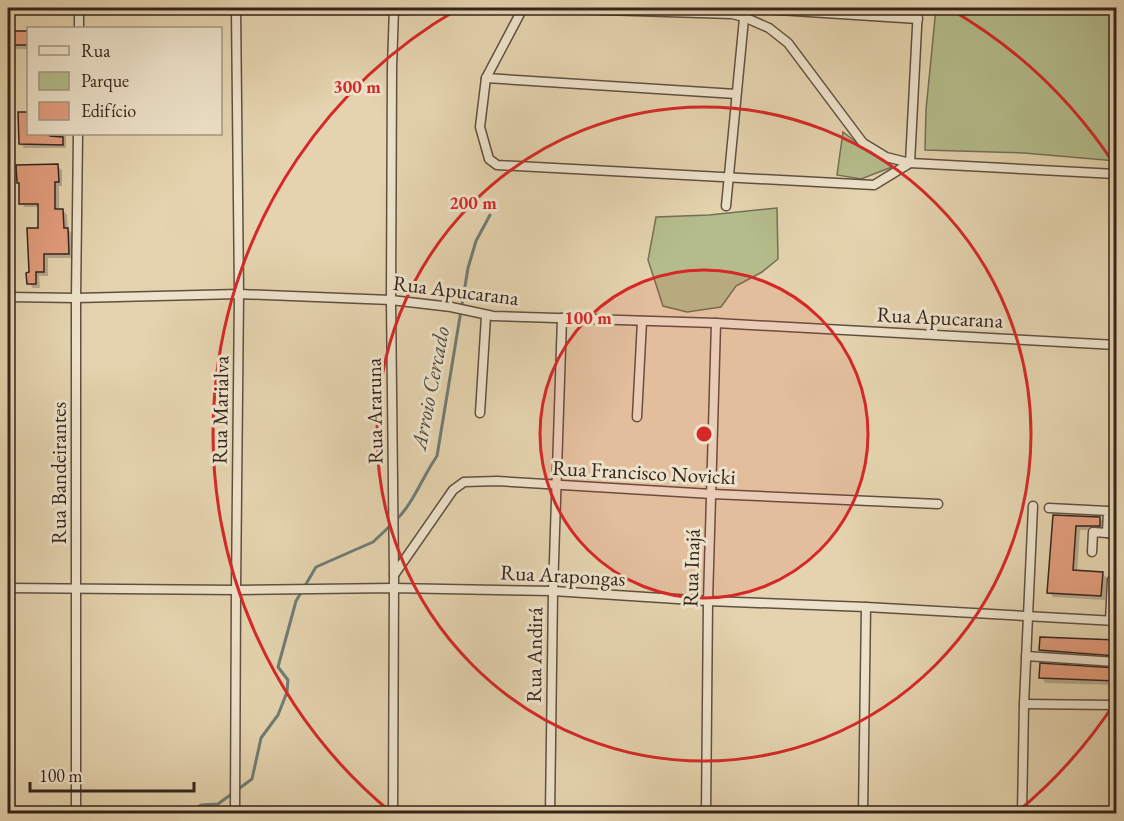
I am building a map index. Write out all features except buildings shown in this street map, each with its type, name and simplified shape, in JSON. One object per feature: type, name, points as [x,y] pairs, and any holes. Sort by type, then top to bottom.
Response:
[{"type":"street","points":[[79,8],[79,27]]},
{"type":"street","name":"Rua Marialva","points":[[235,813],[239,294],[236,8]]},
{"type":"street","points":[[249,8],[495,8]]},
{"type":"street","points":[[523,8],[486,78],[480,127],[489,159],[497,165],[874,185],[910,163]]},
{"type":"street","points":[[537,8],[732,14],[744,11],[918,20]]},
{"type":"street","points":[[910,163],[918,8]]},
{"type":"street","name":"Rua Araruna","points":[[393,813],[394,575],[391,300],[394,9]]},
{"type":"street","points":[[726,206],[744,11]]},
{"type":"street","points":[[744,11],[788,43],[863,143],[886,157],[910,163],[1116,174]]},
{"type":"street","points":[[486,78],[736,94]]},
{"type":"street","name":"Rua Bandeirantes","points":[[76,813],[78,135]]},
{"type":"street","name":"Rua Apucarana","points":[[8,297],[76,298],[239,294],[391,300],[451,307],[486,316],[716,323],[1116,345]]},
{"type":"street","points":[[480,413],[486,316]]},
{"type":"street","name":"Rua Andirá","points":[[550,813],[553,591],[562,318]]},
{"type":"street","points":[[637,417],[642,321]]},
{"type":"street","name":"Rua Inajá","points":[[706,813],[708,601],[716,323]]},
{"type":"street","name":"Rua Francisco Novicki","points":[[394,575],[453,490],[464,482],[938,504]]},
{"type":"street","points":[[1022,813],[1024,704],[1033,506]]},
{"type":"street","points":[[1049,508],[1108,511],[1112,534],[1093,532],[1092,552]]},
{"type":"street","points":[[1113,621],[1112,580],[1116,581]]},
{"type":"street","name":"Rua Arapongas","points":[[8,588],[236,590],[393,588],[553,591],[1113,621]]},
{"type":"street","points":[[863,813],[866,607]]},
{"type":"street","points":[[1026,656],[1116,662]]},
{"type":"street","points":[[1024,704],[1113,705]]},
{"type":"green space","points":[[936,8],[1116,8],[1116,161],[1024,153],[925,150],[926,110]]},
{"type":"green space","points":[[843,132],[892,167],[861,179],[837,175]]},
{"type":"green space","points":[[777,208],[778,259],[762,272],[736,286],[721,307],[687,312],[663,306],[648,260],[656,217],[709,215]]},
{"type":"waterway","name":"Arroio Cercado","points":[[396,520],[408,506],[437,456],[468,268],[476,241],[490,215]]},
{"type":"waterway","name":"Arroio Cercado","points":[[187,814],[201,805],[218,804],[252,779],[261,738],[278,715],[287,692],[288,680],[278,667],[296,601],[316,567],[373,542],[391,525]]}]
